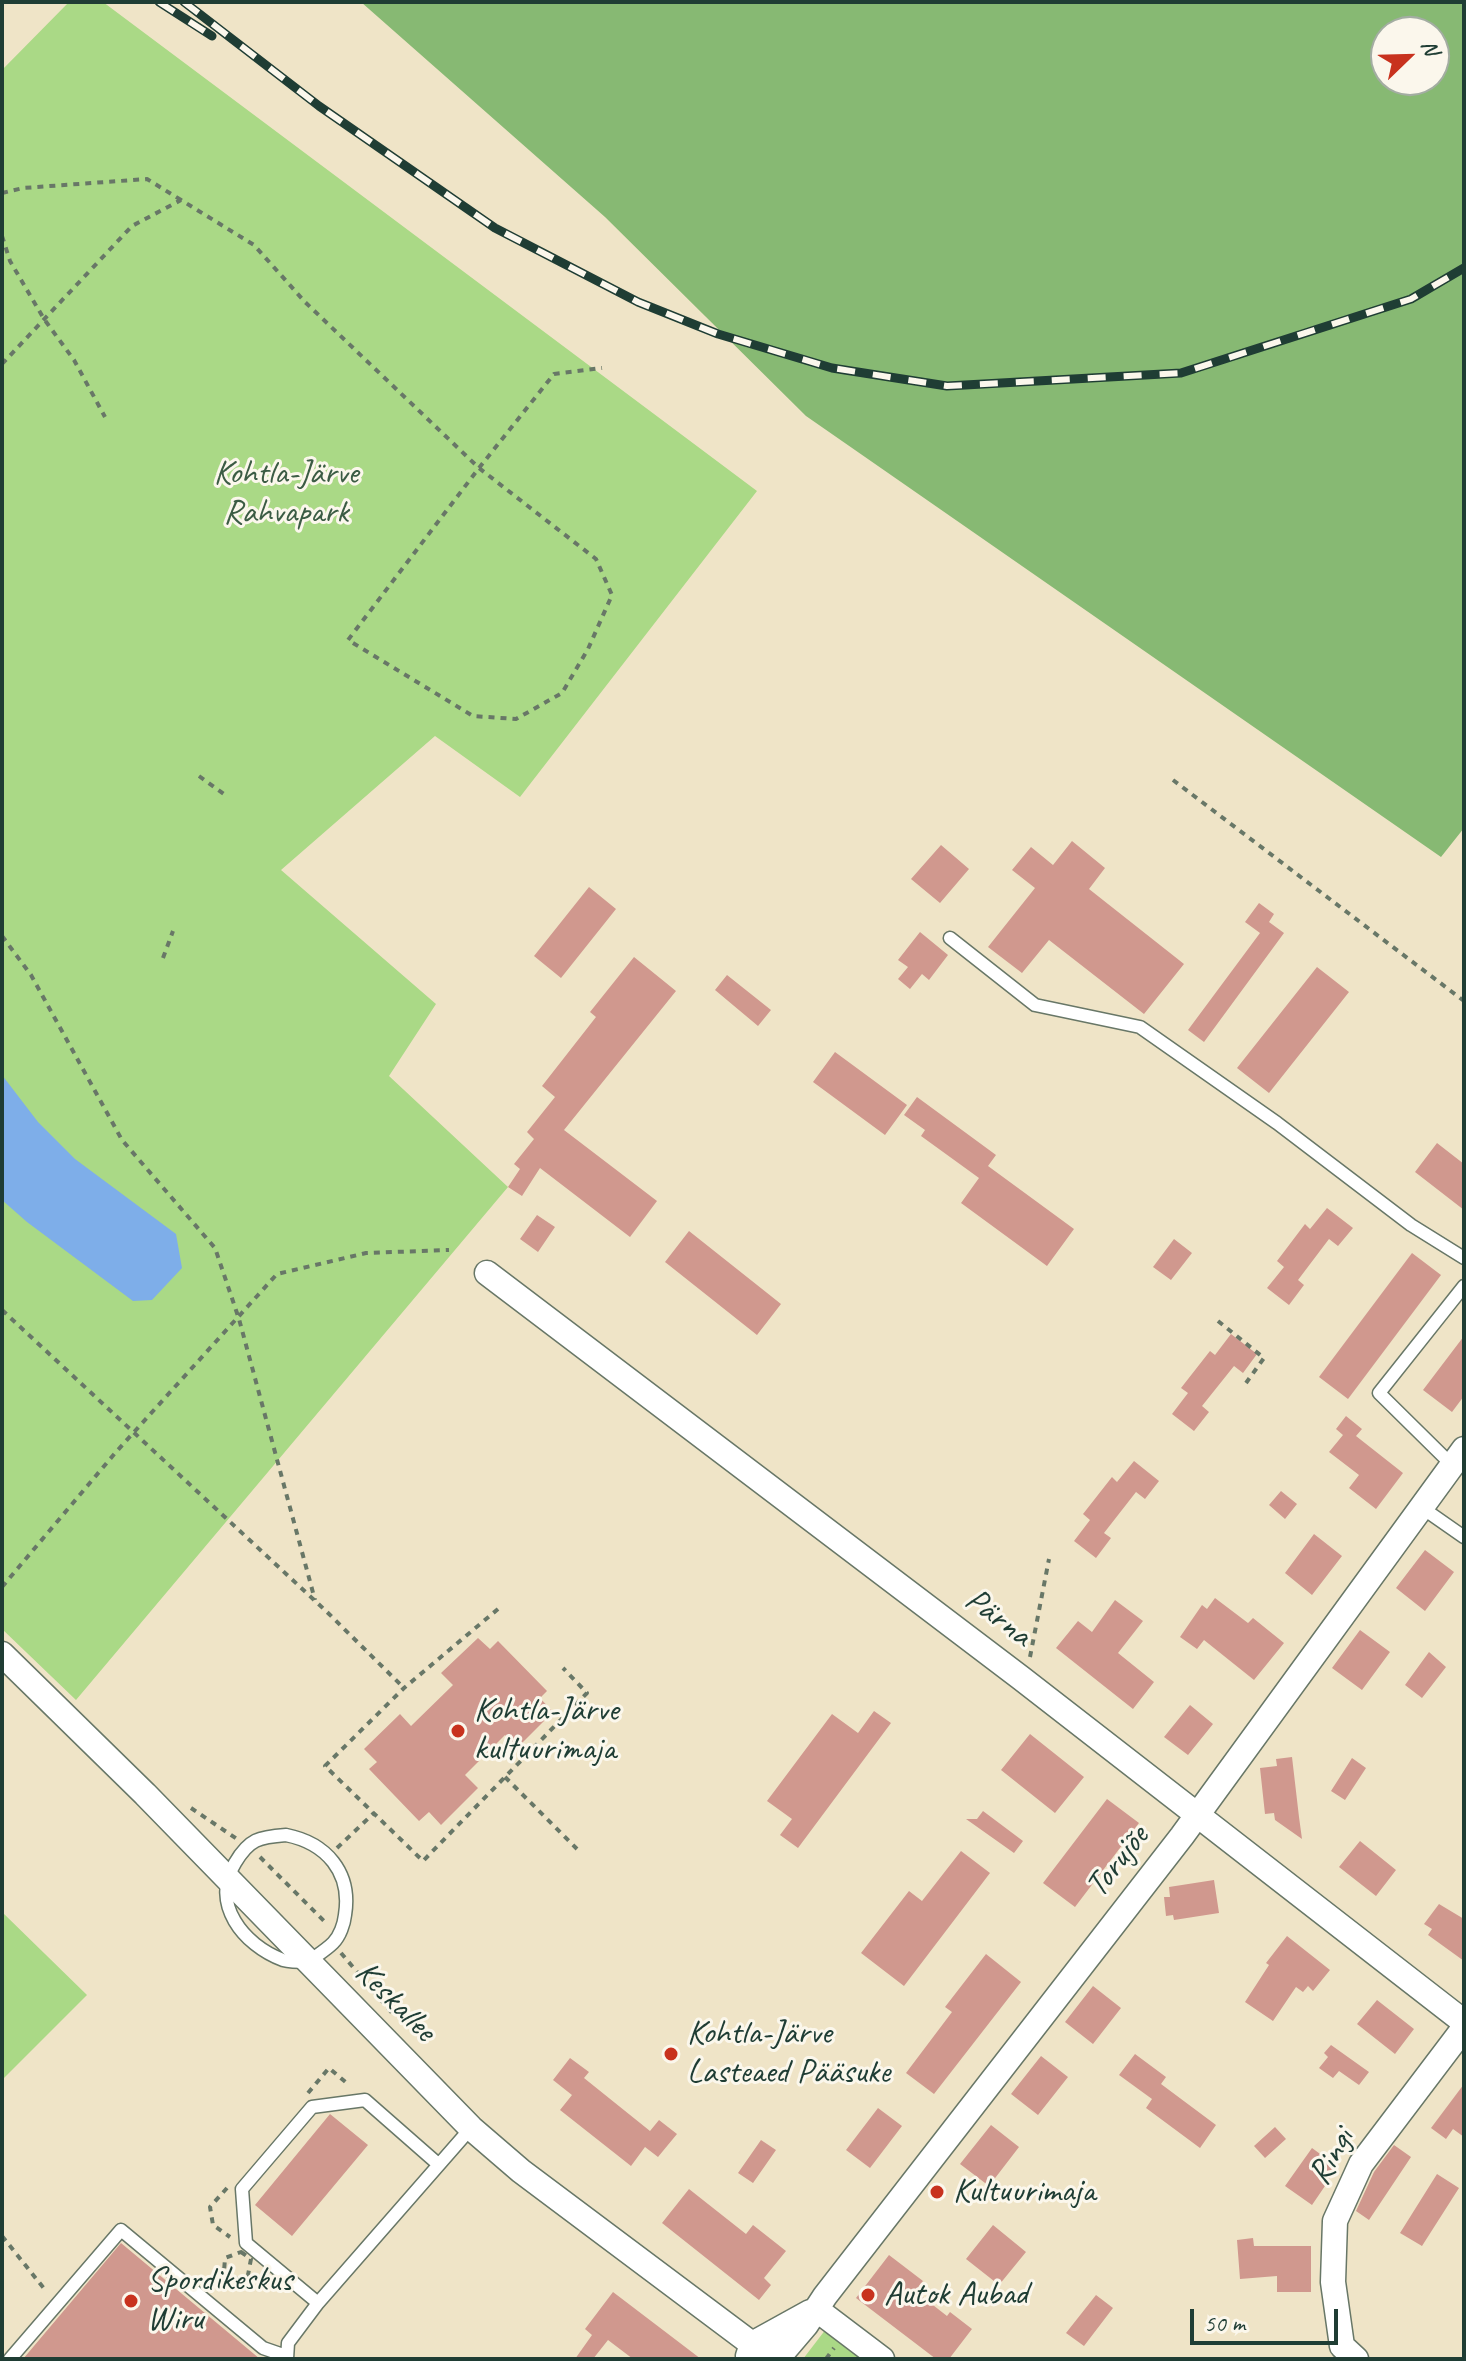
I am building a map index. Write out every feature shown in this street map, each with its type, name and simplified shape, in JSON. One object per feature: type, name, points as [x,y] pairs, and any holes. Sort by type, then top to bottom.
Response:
[{"type":"street","name":"Pärna","points":[[487,1273],[1021,1678],[1464,2022]]},
{"type":"street","name":"Torujõe","points":[[775,2359],[806,2325],[1196,1814],[1458,1457]]},
{"type":"street","name":"Keskallee","points":[[2,1654],[471,2128],[749,2352],[775,2359]]},
{"type":"street","name":"Ringi","points":[[1343,2355],[1333,2282],[1335,2221],[1361,2164],[1464,2028]]},
{"type":"street","name":"Torujõe","points":[[749,2352],[816,2309]]},
{"type":"street","points":[[816,2309],[882,2359]]},
{"type":"lane","points":[[950,938],[1035,1005],[1140,1027],[1277,1123],[1411,1225],[1464,1258]]},
{"type":"lane","points":[[1458,1457],[1379,1393],[1464,1286]]},
{"type":"lane","points":[[1421,1507],[1464,1537]]},
{"type":"lane","points":[[226,1877],[245,1845],[264,1836],[286,1835],[317,1845],[330,1855],[344,1879],[348,1901],[344,1923],[335,1942],[308,1962]]},
{"type":"lane","points":[[318,2303],[246,2243],[242,2189],[312,2107],[365,2100],[438,2164]]},
{"type":"lane","points":[[10,2359],[121,2230],[263,2348],[287,2358],[288,2343],[318,2303],[471,2128]]},
{"type":"path","points":[[2,193],[23,188],[147,179],[254,245],[305,302],[479,468],[596,559],[612,595],[588,649],[562,693],[516,719],[473,716],[348,640],[479,468],[554,374],[602,368]]},
{"type":"path","points":[[2,364],[132,226],[181,200]]},
{"type":"path","points":[[2,236],[10,261],[44,319],[74,360],[105,417]]},
{"type":"path","points":[[199,776],[224,794]]},
{"type":"path","points":[[1173,780],[1464,1001]]},
{"type":"path","points":[[163,958],[173,931]]},
{"type":"path","points":[[3,937],[31,975],[122,1140],[215,1248],[239,1319],[315,1600]]},
{"type":"path","points":[[2,1587],[277,1274],[366,1253],[449,1250]]},
{"type":"path","points":[[2,1310],[315,1600],[404,1688]]},
{"type":"path","points":[[1218,1321],[1264,1358],[1246,1383]]},
{"type":"path","points":[[1028,1663],[1049,1559]]},
{"type":"path","points":[[498,1609],[404,1688],[325,1766],[423,1861],[587,1693],[563,1668]]},
{"type":"path","points":[[505,1777],[577,1849]]},
{"type":"path","points":[[185,1805],[245,1845],[325,1922],[341,1953],[395,2016]]},
{"type":"path","points":[[330,1855],[374,1813]]},
{"type":"path","points":[[2,2236],[46,2291]]},
{"type":"path","points":[[241,2252],[251,2259],[248,2275],[233,2280],[224,2272],[225,2258],[241,2252]]},
{"type":"green space","name":"Kohtla-Järve Rahvapark","points":[[69,2],[103,2],[757,491],[520,797],[435,736],[281,870],[436,1004],[389,1076],[508,1187],[76,1700],[2,1629],[2,70]]},
{"type":"green space","points":[[361,2],[1464,2],[1464,828],[1441,857],[806,416],[605,217]]},
{"type":"green space","points":[[2,1912],[87,1995],[2,2080]]},
{"type":"green space","points":[[826,2329],[865,2359],[803,2359]]},
{"type":"water","points":[[2,1075],[38,1122],[75,1159],[176,1234],[182,1268],[152,1300],[133,1301],[2,1200]]},
{"type":"building","points":[[1072,841],[1105,868],[1089,889],[1184,964],[1144,1014],[1049,940],[1022,973],[988,947],[1035,888],[1012,870],[1031,847],[1053,865]]},
{"type":"building","points":[[941,845],[969,869],[940,903],[911,879]]},
{"type":"building","points":[[589,887],[616,909],[561,978],[534,956]]},
{"type":"building","points":[[1259,903],[1274,914],[1269,922],[1284,933],[1204,1042],[1188,1030],[1260,933],[1245,922]]},
{"type":"building","points":[[920,932],[948,955],[929,980],[922,974],[910,989],[898,979],[908,967],[898,960]]},
{"type":"building","points":[[634,957],[676,991],[564,1130],[657,1201],[630,1237],[540,1168],[522,1196],[508,1187],[520,1169],[514,1164],[534,1139],[527,1132],[555,1097],[542,1086],[596,1017],[590,1012]]},
{"type":"building","points":[[1317,967],[1349,992],[1269,1093],[1237,1068]]},
{"type":"building","points":[[727,975],[771,1010],[758,1026],[715,990]]},
{"type":"building","points":[[835,1052],[907,1105],[885,1135],[813,1082]]},
{"type":"building","points":[[917,1097],[996,1155],[988,1166],[1074,1229],[1047,1266],[961,1203],[979,1178],[921,1136],[925,1130],[904,1115]]},
{"type":"building","points":[[1437,1143],[1464,1164],[1464,1210],[1415,1172]]},
{"type":"building","points":[[1327,1208],[1353,1228],[1338,1246],[1329,1239],[1298,1280],[1304,1285],[1289,1305],[1267,1288],[1284,1267],[1277,1261],[1305,1224],[1310,1229]]},
{"type":"building","points":[[537,1215],[555,1227],[538,1252],[520,1239]]},
{"type":"building","points":[[689,1231],[781,1304],[757,1335],[665,1262]]},
{"type":"building","points":[[1174,1239],[1192,1253],[1171,1280],[1153,1267]]},
{"type":"building","points":[[1412,1253],[1441,1275],[1348,1399],[1319,1377]]},
{"type":"building","points":[[1231,1334],[1257,1354],[1243,1373],[1234,1366],[1202,1406],[1209,1412],[1194,1431],[1172,1414],[1188,1393],[1181,1388],[1210,1351],[1215,1355]]},
{"type":"building","points":[[1464,1336],[1464,1396],[1452,1412],[1423,1390]]},
{"type":"building","points":[[1346,1416],[1362,1429],[1356,1436],[1403,1473],[1376,1509],[1349,1488],[1359,1475],[1329,1452],[1343,1435],[1336,1429]]},
{"type":"building","points":[[1134,1461],[1159,1481],[1145,1499],[1136,1492],[1104,1533],[1111,1538],[1096,1558],[1074,1541],[1090,1520],[1083,1514],[1112,1477],[1117,1482]]},
{"type":"building","points":[[1281,1491],[1297,1504],[1285,1519],[1269,1505]]},
{"type":"building","points":[[1314,1534],[1342,1556],[1312,1595],[1285,1573]]},
{"type":"building","points":[[1425,1550],[1454,1572],[1425,1611],[1396,1588]]},
{"type":"building","points":[[1215,1598],[1248,1623],[1253,1618],[1284,1643],[1254,1680],[1204,1640],[1197,1649],[1180,1637],[1202,1605],[1207,1609]]},
{"type":"building","points":[[1115,1600],[1143,1621],[1118,1653],[1154,1682],[1133,1709],[1056,1648],[1078,1621],[1092,1632]]},
{"type":"building","points":[[1360,1630],[1390,1652],[1362,1690],[1332,1668]]},
{"type":"building","name":"Kohtla-Järve kultuurimaja","points":[[478,1638],[490,1649],[498,1641],[547,1691],[540,1698],[553,1712],[517,1748],[505,1735],[465,1775],[478,1788],[441,1825],[429,1812],[419,1821],[369,1769],[377,1762],[364,1749],[400,1714],[411,1726],[453,1685],[441,1673]]},
{"type":"building","points":[[1429,1652],[1446,1667],[1422,1698],[1405,1685]]},
{"type":"building","points":[[1190,1705],[1213,1724],[1188,1755],[1164,1737]]},
{"type":"building","points":[[874,1711],[891,1723],[798,1848],[780,1835],[792,1819],[767,1801],[832,1714],[858,1733]]},
{"type":"building","points":[[1030,1734],[1084,1777],[1055,1813],[1001,1770]]},
{"type":"building","points":[[1292,1757],[1302,1839],[1275,1820],[1274,1813],[1265,1814],[1260,1768],[1277,1766],[1276,1759]]},
{"type":"building","points":[[1352,1758],[1366,1768],[1345,1800],[1331,1791]]},
{"type":"building","points":[[1107,1799],[1139,1823],[1075,1907],[1043,1883]]},
{"type":"building","points":[[983,1811],[1023,1841],[1014,1853],[966,1819],[977,1819]]},
{"type":"building","points":[[1360,1841],[1396,1870],[1376,1896],[1339,1867]]},
{"type":"building","points":[[961,1851],[990,1873],[904,1986],[861,1953],[909,1891],[922,1901]]},
{"type":"building","points":[[1214,1880],[1219,1913],[1174,1920],[1173,1915],[1166,1916],[1164,1897],[1170,1897],[1169,1887]]},
{"type":"building","points":[[1439,1904],[1464,1919],[1464,1961],[1428,1935],[1432,1929],[1424,1924]]},
{"type":"building","points":[[1287,1936],[1330,1970],[1313,1991],[1308,1986],[1303,1992],[1296,1987],[1273,2021],[1245,2002],[1269,1965],[1266,1963]]},
{"type":"building","points":[[986,1954],[1021,1982],[934,2094],[906,2073],[952,2012],[945,2007]]},
{"type":"building","points":[[1093,1986],[1121,2008],[1093,2044],[1065,2022]]},
{"type":"building","points":[[1377,2000],[1414,2029],[1395,2054],[1357,2024]]},
{"type":"building","points":[[1331,2045],[1369,2072],[1359,2085],[1339,2071],[1333,2078],[1319,2068],[1328,2057],[1324,2053]]},
{"type":"building","points":[[1135,2054],[1166,2077],[1161,2084],[1216,2125],[1200,2148],[1146,2108],[1152,2099],[1119,2075]]},
{"type":"building","points":[[1041,2056],[1068,2077],[1038,2115],[1011,2094]]},
{"type":"building","points":[[570,2058],[589,2072],[584,2078],[650,2131],[659,2120],[677,2134],[658,2157],[645,2147],[631,2166],[560,2110],[572,2095],[553,2080]]},
{"type":"building","points":[[1464,2084],[1464,2137],[1453,2129],[1446,2139],[1431,2128]]},
{"type":"building","points":[[878,2108],[902,2126],[870,2168],[846,2150]]},
{"type":"building","points":[[330,2114],[368,2145],[292,2236],[255,2205]]},
{"type":"building","points":[[991,2125],[1019,2147],[989,2186],[960,2164]]},
{"type":"building","points":[[1275,2127],[1286,2139],[1265,2158],[1254,2146]]},
{"type":"building","points":[[761,2140],[776,2150],[753,2183],[738,2173]]},
{"type":"building","points":[[1394,2145],[1411,2157],[1369,2220],[1356,2211],[1374,2172]]},
{"type":"building","points":[[1312,2148],[1338,2167],[1312,2205],[1285,2186]]},
{"type":"building","points":[[1437,2174],[1459,2188],[1422,2246],[1400,2233]]},
{"type":"building","points":[[689,2189],[746,2234],[753,2225],[786,2251],[764,2278],[771,2285],[759,2300],[662,2223]]},
{"type":"building","points":[[993,2225],[1026,2252],[999,2285],[966,2259]]},
{"type":"building","points":[[1253,2238],[1254,2246],[1311,2246],[1311,2292],[1277,2292],[1277,2276],[1240,2279],[1237,2240]]},
{"type":"building","name":"Spordikeskus Wiru","points":[[121,2243],[260,2359],[23,2359]]},
{"type":"building","points":[[889,2255],[923,2281],[915,2291],[947,2316],[950,2312],[972,2329],[949,2359],[936,2359],[856,2298]]},
{"type":"building","points":[[613,2292],[701,2359],[633,2359],[608,2340],[593,2359],[575,2359],[592,2335],[585,2329]]},
{"type":"building","points":[[1096,2295],[1113,2308],[1084,2346],[1066,2333]]},
{"type":"railway","points":[[159,2],[212,36]]},
{"type":"railway","points":[[184,2],[319,106],[495,228],[638,302],[718,334],[832,368],[947,386],[1181,373],[1411,299],[1464,268]]},
{"type":"place","name":"Kohtla-Järve kultuurimaja","points":[[458,1731]]},
{"type":"place","name":"Kohtla-Järve Lasteaed Pääsuke","points":[[671,2054]]},
{"type":"place","name":"Kultuurimaja","points":[[937,2192]]},
{"type":"place","name":"Autok Aubad","points":[[868,2295]]},
{"type":"place","name":"Spordikeskus Wiru","points":[[131,2301]]}]
